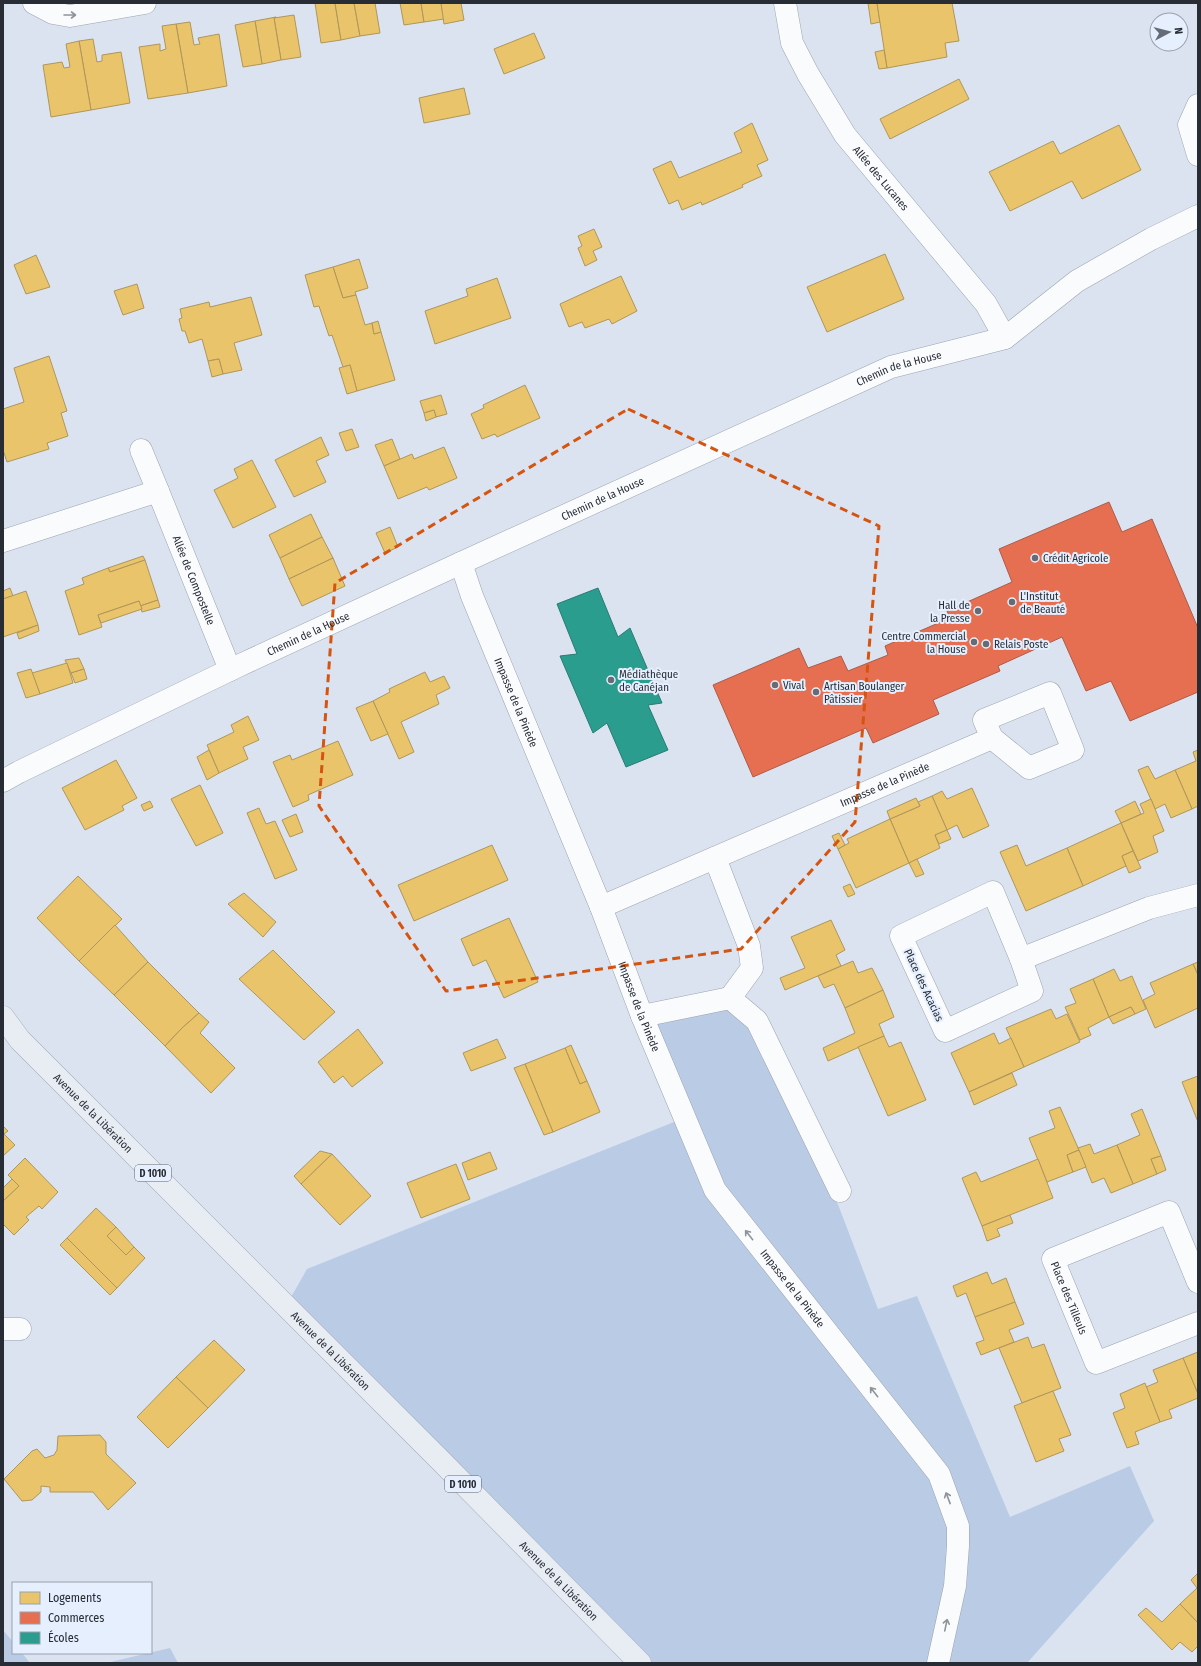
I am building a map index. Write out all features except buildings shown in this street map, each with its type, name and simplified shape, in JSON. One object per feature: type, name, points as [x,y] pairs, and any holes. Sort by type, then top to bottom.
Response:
[{"type":"main road","name":"Avenue de la Libération","points":[[3,1017],[11,1034],[433,1454],[640,1663]]},
{"type":"street","points":[[34,3],[53,13],[70,16],[145,3]]},
{"type":"street","name":"Allée des Lucanes","points":[[785,3],[792,43],[808,74],[845,135],[986,304],[1005,338]]},
{"type":"street","points":[[1198,105],[1189,125],[1198,155]]},
{"type":"street","name":"Chemin de la House","points":[[3,782],[20,772],[230,670],[461,562],[891,367],[1005,338],[1077,281],[1151,239],[1198,216]]},
{"type":"street","name":"Allée de Compostelle","points":[[141,450],[230,670]]},
{"type":"street","points":[[3,541],[158,491]]},
{"type":"street","name":"Impasse de la Pinède","points":[[461,562],[472,596],[601,907],[642,1016],[715,1190],[939,1474],[958,1526],[958,1546],[955,1586],[938,1663]]},
{"type":"street","name":"Impasse de la Pinède","points":[[601,907],[992,738]]},
{"type":"street","points":[[642,1016],[730,998],[752,968],[749,946],[715,858]]},
{"type":"street","name":"Place des Acacias","points":[[993,892],[1021,959],[1032,991],[945,1031],[901,936],[993,892]]},
{"type":"street","points":[[1021,959],[1149,908],[1198,895]]},
{"type":"street","points":[[730,998],[758,1021],[840,1191]]},
{"type":"street","name":"Place des Tilleuls","points":[[1196,1272],[1169,1212],[1053,1259],[1096,1363],[1198,1323]]},
{"type":"highlighted area","points":[[628,409],[879,526],[855,822],[741,949],[446,991],[319,806],[335,583]]},
{"type":"shaded area","points":[[730,998],[757,1021],[834,1194],[878,1309],[917,1296],[1010,1517],[1130,1466],[1154,1521],[1027,1663],[640,1663],[286,1306],[307,1269],[684,1118],[642,1016]]},
{"type":"shaded area","points":[[3,1630],[12,1641],[12,1654],[23,1654],[30,1663],[3,1663]]},
{"type":"shaded area","points":[[170,1648],[178,1663],[106,1663],[144,1654],[152,1654],[152,1652]]},
{"type":"place","name":"Crédit Agricole","points":[[1035,558]]},
{"type":"place","name":"L'Institut de Beauté","points":[[1012,602]]},
{"type":"place","name":"Hall de la Presse","points":[[978,611]]},
{"type":"place","name":"Centre Commercial la House","points":[[974,642]]},
{"type":"place","name":"Relais Poste","points":[[986,644]]},
{"type":"place","name":"Médiathèque de Canéjan","points":[[611,680]]},
{"type":"place","name":"Vival","points":[[775,685]]},
{"type":"place","name":"Artisan Boulanger Pâtissier","points":[[816,692]]}]
